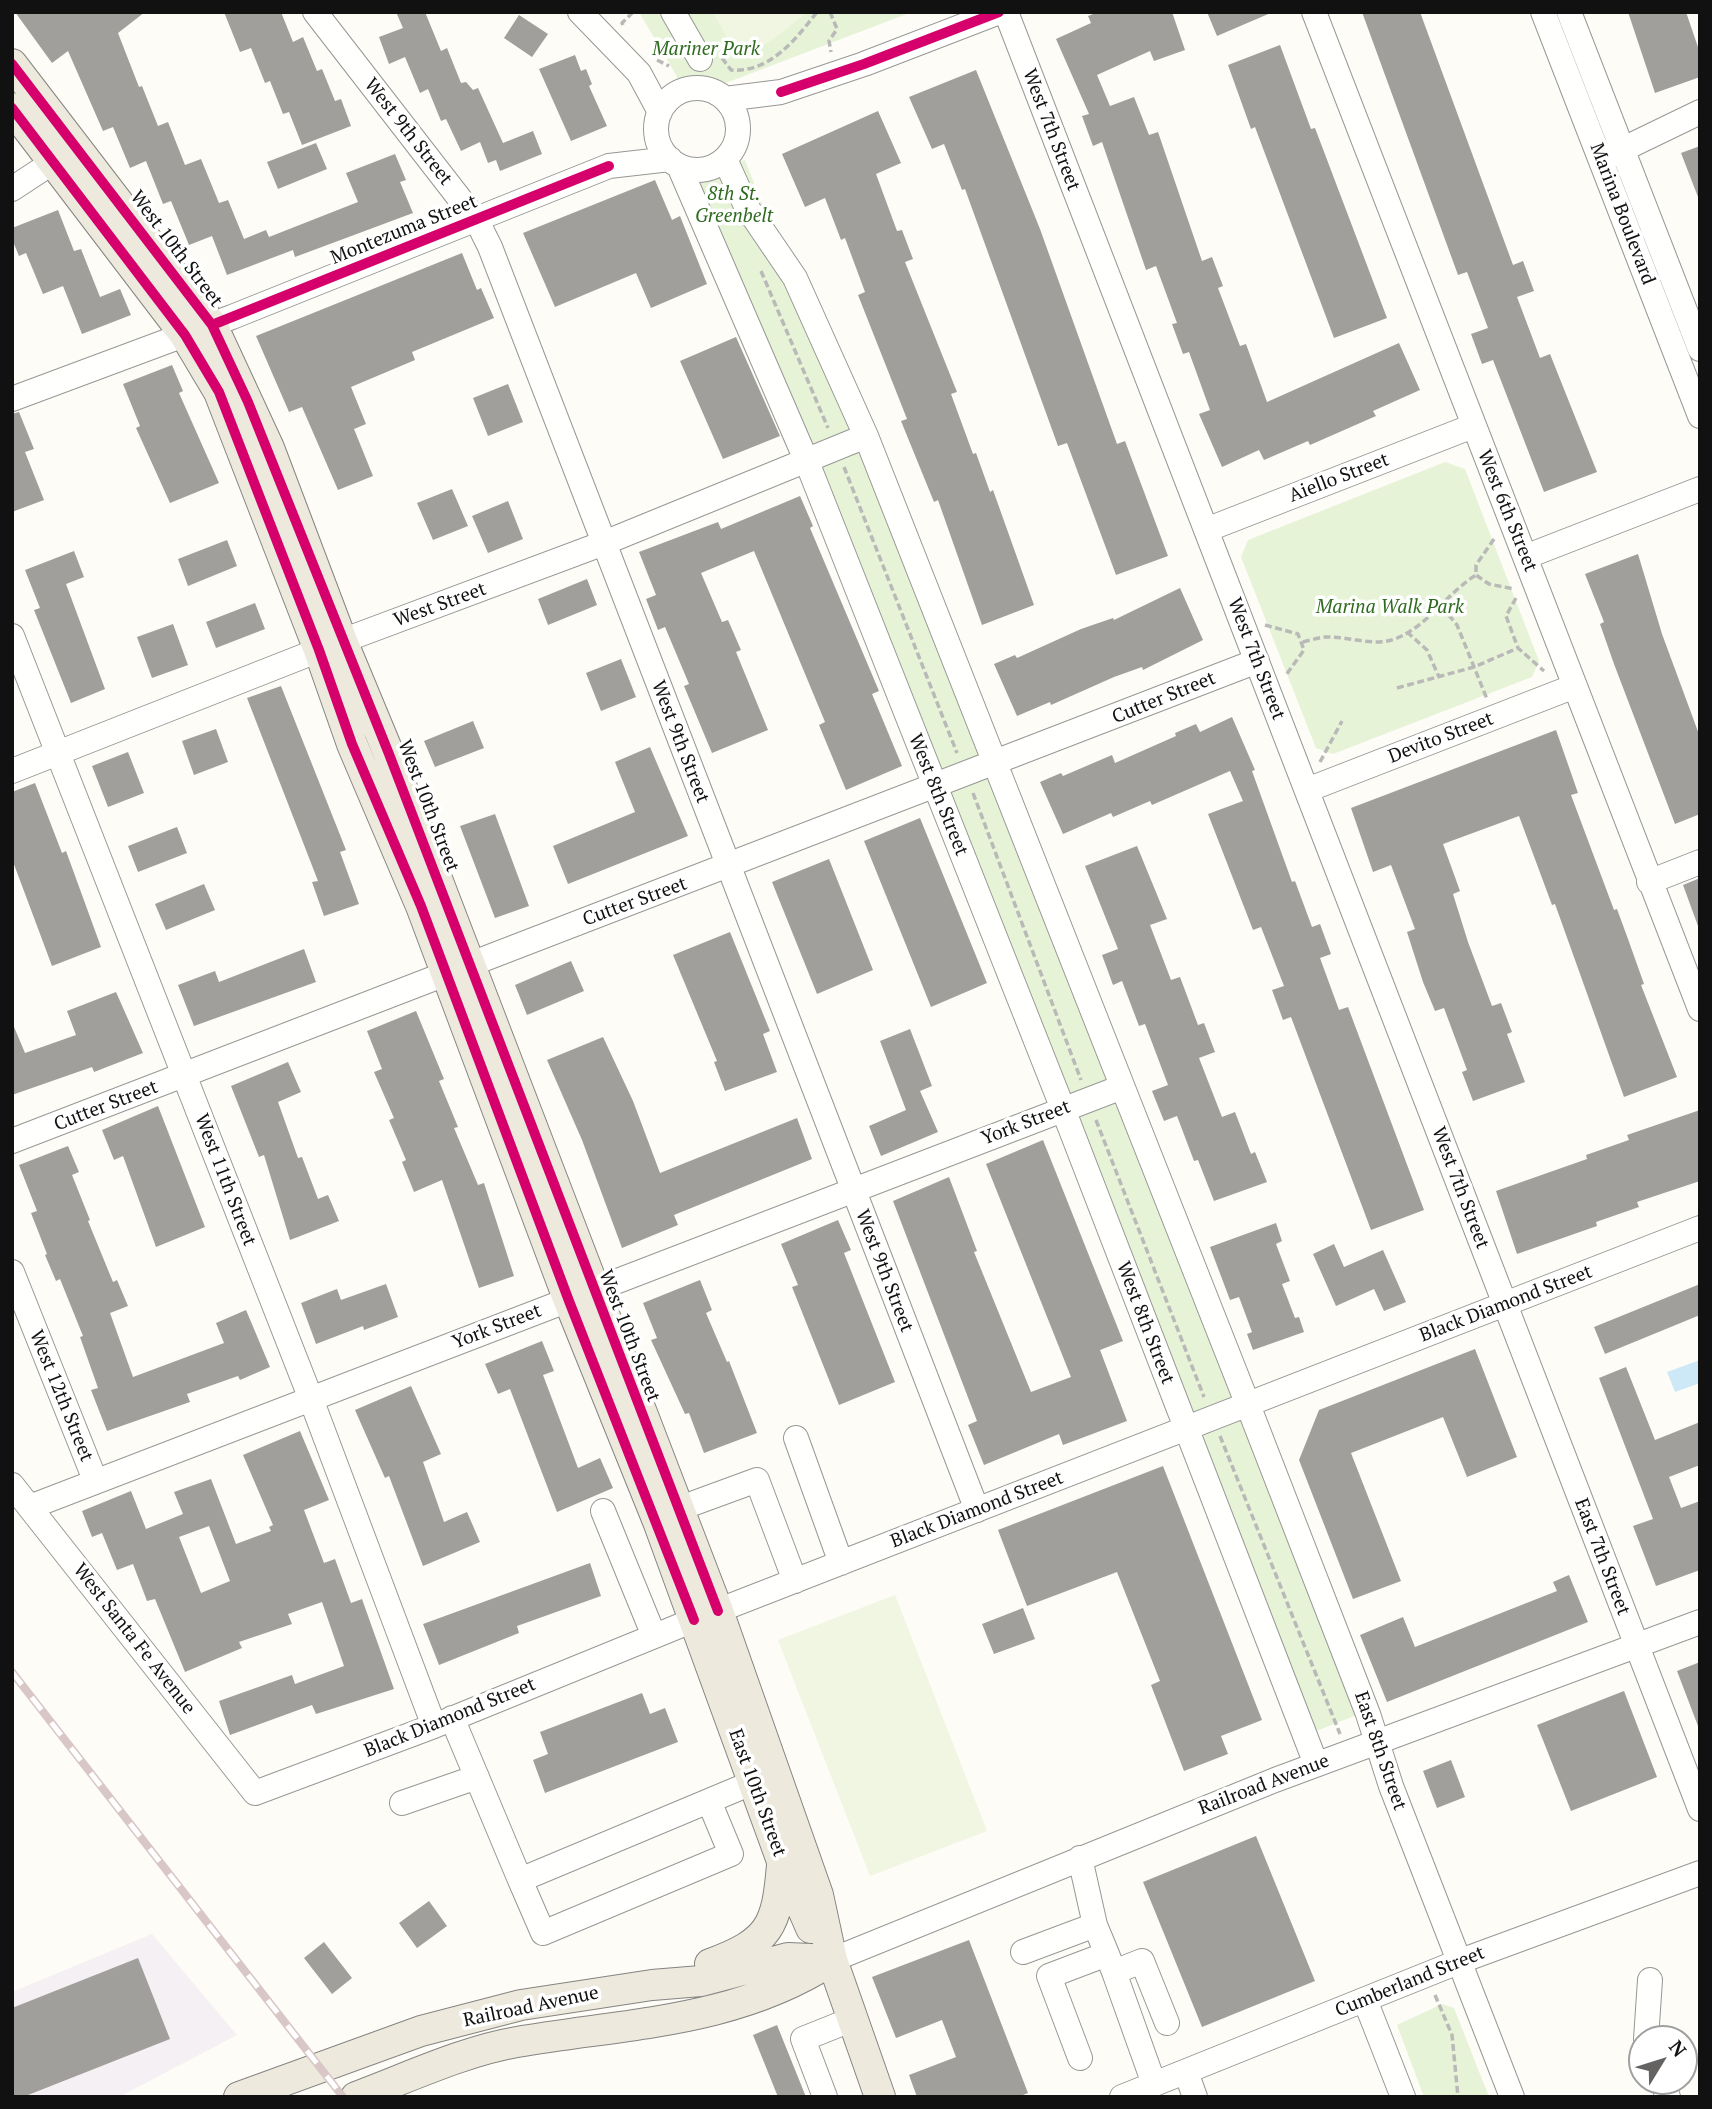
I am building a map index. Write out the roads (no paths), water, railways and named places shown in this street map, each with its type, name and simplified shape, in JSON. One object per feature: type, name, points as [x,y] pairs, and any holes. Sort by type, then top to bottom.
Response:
[{"type":"main road","name":"West 10th Street","points":[[12,64],[199,330],[269,448],[330,646],[389,754],[457,968],[706,1615]]},
{"type":"main road","name":"West 10th Street","points":[[12,108],[53,162],[199,330]]},
{"type":"main road","name":"West 10th Street","points":[[581,1296],[678,1509],[706,1615]]},
{"type":"main road","name":"East 10th Street","points":[[706,1615],[754,1782],[782,1861],[806,1921],[832,1960]]},
{"type":"main road","name":"East 10th Street","points":[[706,1615],[818,1895],[832,1960],[880,2097]]},
{"type":"main road","points":[[652,1985],[722,1960],[752,1945],[770,1928],[778,1906],[782,1861]]},
{"type":"main road","name":"Railroad Avenue","points":[[239,2097],[421,2031],[521,2005],[652,1985],[701,1981],[788,1958],[832,1960]]},
{"type":"main road","name":"Railroad Avenue","points":[[356,2097],[514,2043],[635,2026],[733,2006],[797,1983],[832,1960]]},
{"type":"street","name":"West 9th Street","points":[[315,12],[477,221],[977,1510]]},
{"type":"street","points":[[580,12],[639,73],[658,118],[659,145],[674,162],[702,170],[725,159],[734,148],[738,130],[749,116],[781,92]]},
{"type":"street","points":[[673,12],[710,55]]},
{"type":"street","points":[[725,99],[781,92],[999,12]]},
{"type":"street","name":"West 7th Street","points":[[1006,12],[1505,1305]]},
{"type":"street","name":"West 6th Street","points":[[1314,12],[1700,1009]]},
{"type":"street","name":"Marina Boulevard","points":[[1543,12],[1700,416]]},
{"type":"street","name":"Marina Boulevard","points":[[1569,12],[1700,349]]},
{"type":"street","points":[[639,73],[686,89],[713,91],[733,109],[738,130]]},
{"type":"street","points":[[658,118],[673,95],[686,89]]},
{"type":"street","points":[[1601,160],[1700,112]]},
{"type":"street","name":"Montezuma Street","points":[[12,399],[199,330],[609,166],[640,143],[658,118]]},
{"type":"street","points":[[725,159],[746,206],[795,278],[866,436],[1248,1405]]},
{"type":"street","points":[[12,189],[53,162]]},
{"type":"street","name":"Montezuma Street","points":[[609,166],[674,162]]},
{"type":"street","name":"West 8th Street","points":[[674,162],[807,462],[1063,1109],[1185,1428]]},
{"type":"street","name":"Aiello Street","points":[[1206,530],[1473,426]]},
{"type":"street","name":"West Street","points":[[12,771],[330,646],[604,543],[866,436]]},
{"type":"street","points":[[1525,557],[1700,489]]},
{"type":"street","name":"West 11th Street","points":[[12,636],[311,1399],[443,1722],[477,1777],[543,1933],[731,1854],[709,1801]]},
{"type":"street","name":"Cutter Street","points":[[12,1141],[457,968],[728,868],[1257,661]]},
{"type":"street","name":"Devito Street","points":[[1307,790],[1575,686]]},
{"type":"street","points":[[1649,882],[1700,862]]},
{"type":"street","name":"York Street","points":[[30,1507],[1122,1087]]},
{"type":"street","name":"Black Diamond Street","points":[[255,1793],[443,1722],[706,1615],[1700,1228]]},
{"type":"street","name":"West 12th Street","points":[[12,1272],[95,1480]]},
{"type":"street","name":"East 7th Street","points":[[1505,1305],[1698,1800]]},
{"type":"street","name":"East 8th Street","points":[[1248,1405],[1458,1962],[1512,2097]]},
{"type":"street","points":[[1185,1428],[1316,1764]]},
{"type":"street","points":[[796,1438],[841,1563]]},
{"type":"street","points":[[678,1509],[757,1480],[795,1581]]},
{"type":"street","name":"West Santa Fe Avenue","points":[[12,1485],[255,1793]]},
{"type":"street","points":[[603,1511],[654,1636]]},
{"type":"street","name":"Railroad Avenue","points":[[832,1960],[1316,1764],[1700,1622]]},
{"type":"street","points":[[402,1803],[477,1777]]},
{"type":"street","points":[[520,1880],[754,1782]]},
{"type":"street","points":[[1080,1858],[1095,1925],[1154,2084]]},
{"type":"street","name":"Cumberland Street","points":[[1122,2097],[1428,1977],[1458,1962],[1700,1873]]},
{"type":"street","points":[[1023,1952],[1095,1925]]},
{"type":"street","points":[[1080,2058],[1049,1976],[1110,1963],[1142,1961],[1167,2023]]},
{"type":"street","points":[[1647,2025],[1650,1980]]},
{"type":"street","points":[[1365,2000],[1403,2097]]},
{"type":"street","points":[[825,2097],[803,2039],[853,2019]]},
{"type":"street","points":[[1186,2072],[1195,2097]]},
{"type":"water","points":[[1700,1360],[1700,1383],[1675,1392],[1667,1372]]},
{"type":"railway","points":[[12,1672],[343,2097]]},
{"type":"park label","name":"Mariner Park","points":[[706,50]]},
{"type":"park label","name":"8th St. Greenbelt","points":[[734,206]]},
{"type":"park label","name":"Marina Walk Park","points":[[1390,608]]}]
